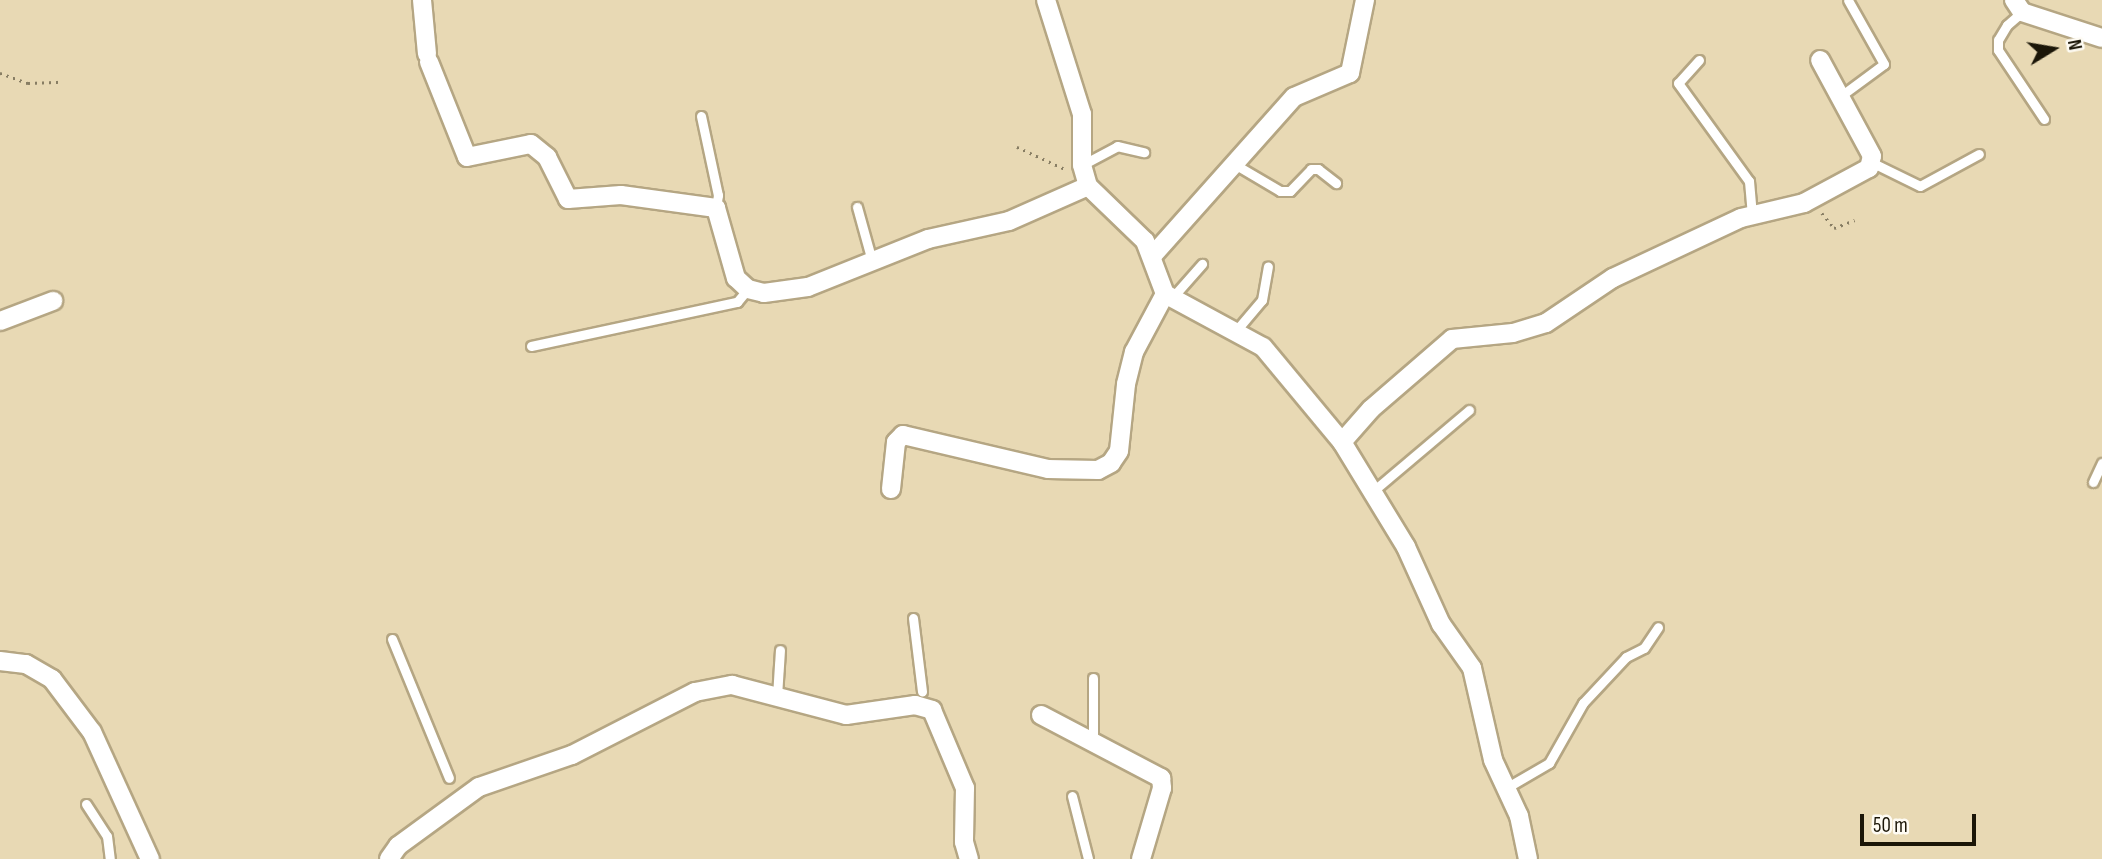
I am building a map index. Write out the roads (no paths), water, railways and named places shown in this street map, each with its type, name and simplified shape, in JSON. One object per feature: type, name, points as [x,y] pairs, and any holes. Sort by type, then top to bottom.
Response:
[{"type":"street","points":[[422,0],[428,58],[467,157],[531,144],[547,157],[568,199],[635,196],[670,205],[716,208],[730,266],[748,289],[793,291],[928,239],[1009,221],[1084,176]]},
{"type":"street","points":[[1046,0],[1082,114],[1084,176],[1154,254],[1168,297],[1277,360],[1342,442],[1406,547],[1441,624],[1472,668],[1493,760],[1522,827],[1528,859]]},
{"type":"street","points":[[1154,254],[1294,97],[1350,73],[1365,0]]},
{"type":"street","points":[[2018,6],[2102,38]]},
{"type":"street","points":[[1342,442],[1381,400],[1452,339],[1513,332],[1546,323],[1613,278],[1752,214],[1811,199],[1873,163],[1842,95],[1819,60]]},
{"type":"street","points":[[891,489],[895,442],[903,435],[1048,469],[1098,470],[1111,463],[1119,451],[1126,384],[1134,352],[1168,297]]},
{"type":"street","points":[[0,321],[53,301]]},
{"type":"street","points":[[0,661],[26,664],[52,679],[92,732],[150,859]]},
{"type":"street","points":[[389,859],[398,846],[456,795],[572,755],[704,689],[732,685],[846,715],[923,698],[937,717],[962,775],[964,842],[969,859]]},
{"type":"street","points":[[1041,715],[1161,778],[1162,788],[1141,859]]},
{"type":"lane","points":[[1842,95],[1884,64],[1848,0]]},
{"type":"lane","points":[[2018,6],[1998,40],[1998,50],[2044,119]]},
{"type":"lane","points":[[1699,60],[1678,83],[1749,181],[1752,214]]},
{"type":"lane","points":[[701,116],[718,195],[716,208]]},
{"type":"lane","points":[[1084,176],[1117,146],[1144,152]]},
{"type":"lane","points":[[1873,163],[1920,186],[1979,154]]},
{"type":"lane","points":[[1236,165],[1280,191],[1290,191],[1311,169],[1318,169],[1336,183]]},
{"type":"lane","points":[[857,207],[872,261]]},
{"type":"lane","points":[[1168,297],[1202,264]]},
{"type":"lane","points":[[1234,333],[1262,300],[1268,267]]},
{"type":"lane","points":[[531,346],[737,302],[748,289]]},
{"type":"lane","points":[[1372,492],[1469,410]]},
{"type":"lane","points":[[2094,482],[2102,463]]},
{"type":"lane","points":[[913,618],[923,698]]},
{"type":"lane","points":[[1506,788],[1549,763],[1583,704],[1626,657],[1644,648],[1657,627]]},
{"type":"lane","points":[[392,639],[449,778]]},
{"type":"lane","points":[[777,696],[780,650]]},
{"type":"lane","points":[[1093,678],[1093,740]]},
{"type":"lane","points":[[1072,796],[1088,859]]},
{"type":"lane","points":[[86,804],[107,836],[110,859]]}]
